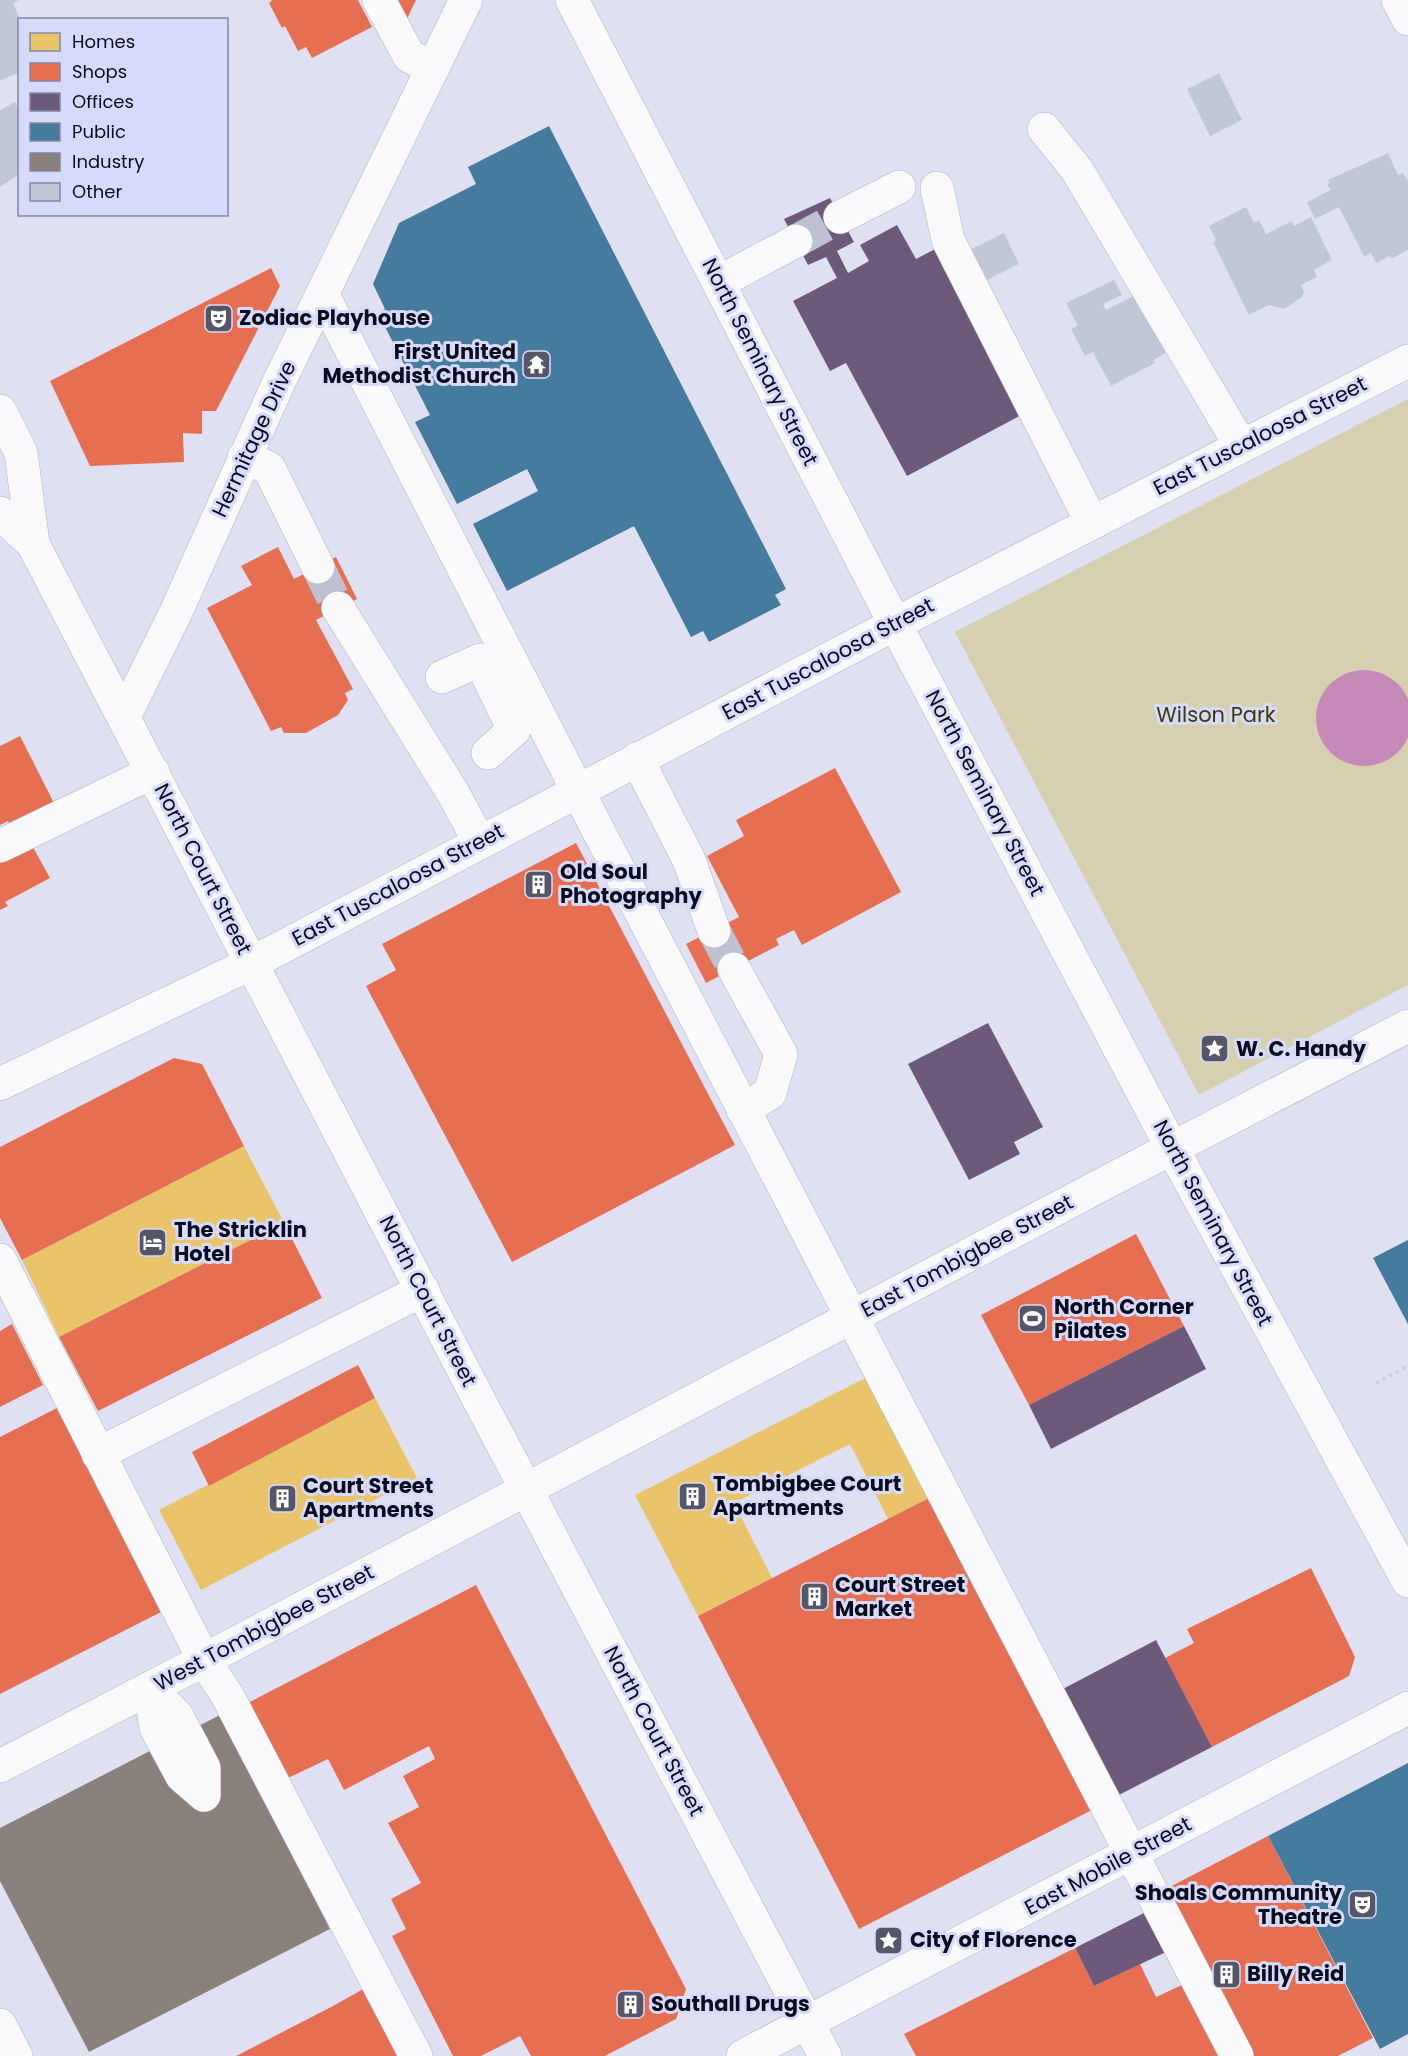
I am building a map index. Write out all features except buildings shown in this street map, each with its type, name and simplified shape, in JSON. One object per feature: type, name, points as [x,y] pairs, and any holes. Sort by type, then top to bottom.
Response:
[{"type":"street","points":[[379,0],[409,56],[433,68]]},
{"type":"street","name":"Hermitage Drive","points":[[124,717],[175,614],[244,457],[466,0]]},
{"type":"street","name":"North Seminary Street","points":[[572,0],[895,624],[1172,1148],[1408,1581]]},
{"type":"street","points":[[1398,0],[1408,19]]},
{"type":"street","points":[[1044,129],[1077,170],[1241,446]]},
{"type":"street","points":[[840,217],[899,187]]},
{"type":"street","points":[[937,188],[948,240],[1092,523]]},
{"type":"street","points":[[719,282],[796,241]]},
{"type":"street","points":[[323,294],[743,1110],[1237,2056]]},
{"type":"street","name":"East Tuscaloosa Street","points":[[0,1084],[252,963],[895,624],[1408,361]]},
{"type":"street","name":"North Court Street","points":[[0,411],[21,453],[33,544]]},
{"type":"street","points":[[244,457],[269,468],[318,567]]},
{"type":"street","name":"North Court Street","points":[[0,513],[33,544],[825,2056]]},
{"type":"street","points":[[338,608],[453,793],[480,843]]},
{"type":"street","points":[[442,677],[480,660],[514,730],[488,753]]},
{"type":"street","points":[[637,759],[689,860],[714,930]]},
{"type":"street","points":[[0,846],[153,772]]},
{"type":"street","points":[[734,969],[781,1054],[770,1093],[743,1110]]},
{"type":"street","name":"East Tombigbee Street","points":[[527,1489],[1408,1026]]},
{"type":"street","points":[[0,1260],[204,1660],[226,1695],[416,2056]]},
{"type":"street","points":[[98,1454],[423,1290]]},
{"type":"street","name":"West Tombigbee Street","points":[[0,1766],[527,1489]]},
{"type":"street","name":"East Mobile Street","points":[[743,2056],[1408,1708]]},
{"type":"street","points":[[0,2025],[16,2056]]},
{"type":"path","points":[[1376,1383],[1408,1366]]},
{"type":"green space","name":"Wilson Park","points":[[1408,399],[1408,985],[1199,1095],[955,632]]},
{"type":"shaded area","points":[[1364,670],[1382,674],[1398,684],[1408,700],[1408,736],[1398,752],[1382,762],[1364,766],[1346,762],[1330,752],[1320,736],[1316,718],[1320,700],[1330,684],[1346,674]]},
{"type":"tunnel","points":[[796,241],[840,217]]},
{"type":"tunnel","points":[[318,567],[338,608]]},
{"type":"tunnel","points":[[714,931],[734,969]]},
{"type":"place","name":"Zodiac Playhouse","points":[[218,318]]},
{"type":"place","name":"First United Methodist Church","points":[[537,364]]},
{"type":"place","name":"Old Soul Photography","points":[[539,884]]},
{"type":"place","name":"W. C. Handy","points":[[1215,1049]]},
{"type":"place","name":"The Stricklin Hotel","points":[[153,1242]]},
{"type":"place","name":"North Corner Pilates","points":[[1033,1319]]},
{"type":"place","name":"Tombigbee Court Apartments","points":[[692,1496]]},
{"type":"place","name":"Court Street Apartments","points":[[282,1498]]},
{"type":"place","name":"Court Street Market","points":[[814,1597]]},
{"type":"place","name":"Shoals Community Theatre","points":[[1363,1905]]},
{"type":"place","name":"City of Florence","points":[[889,1940]]},
{"type":"place","name":"Billy Reid","points":[[1226,1974]]},
{"type":"place","name":"Southall Drugs","points":[[630,2004]]}]
